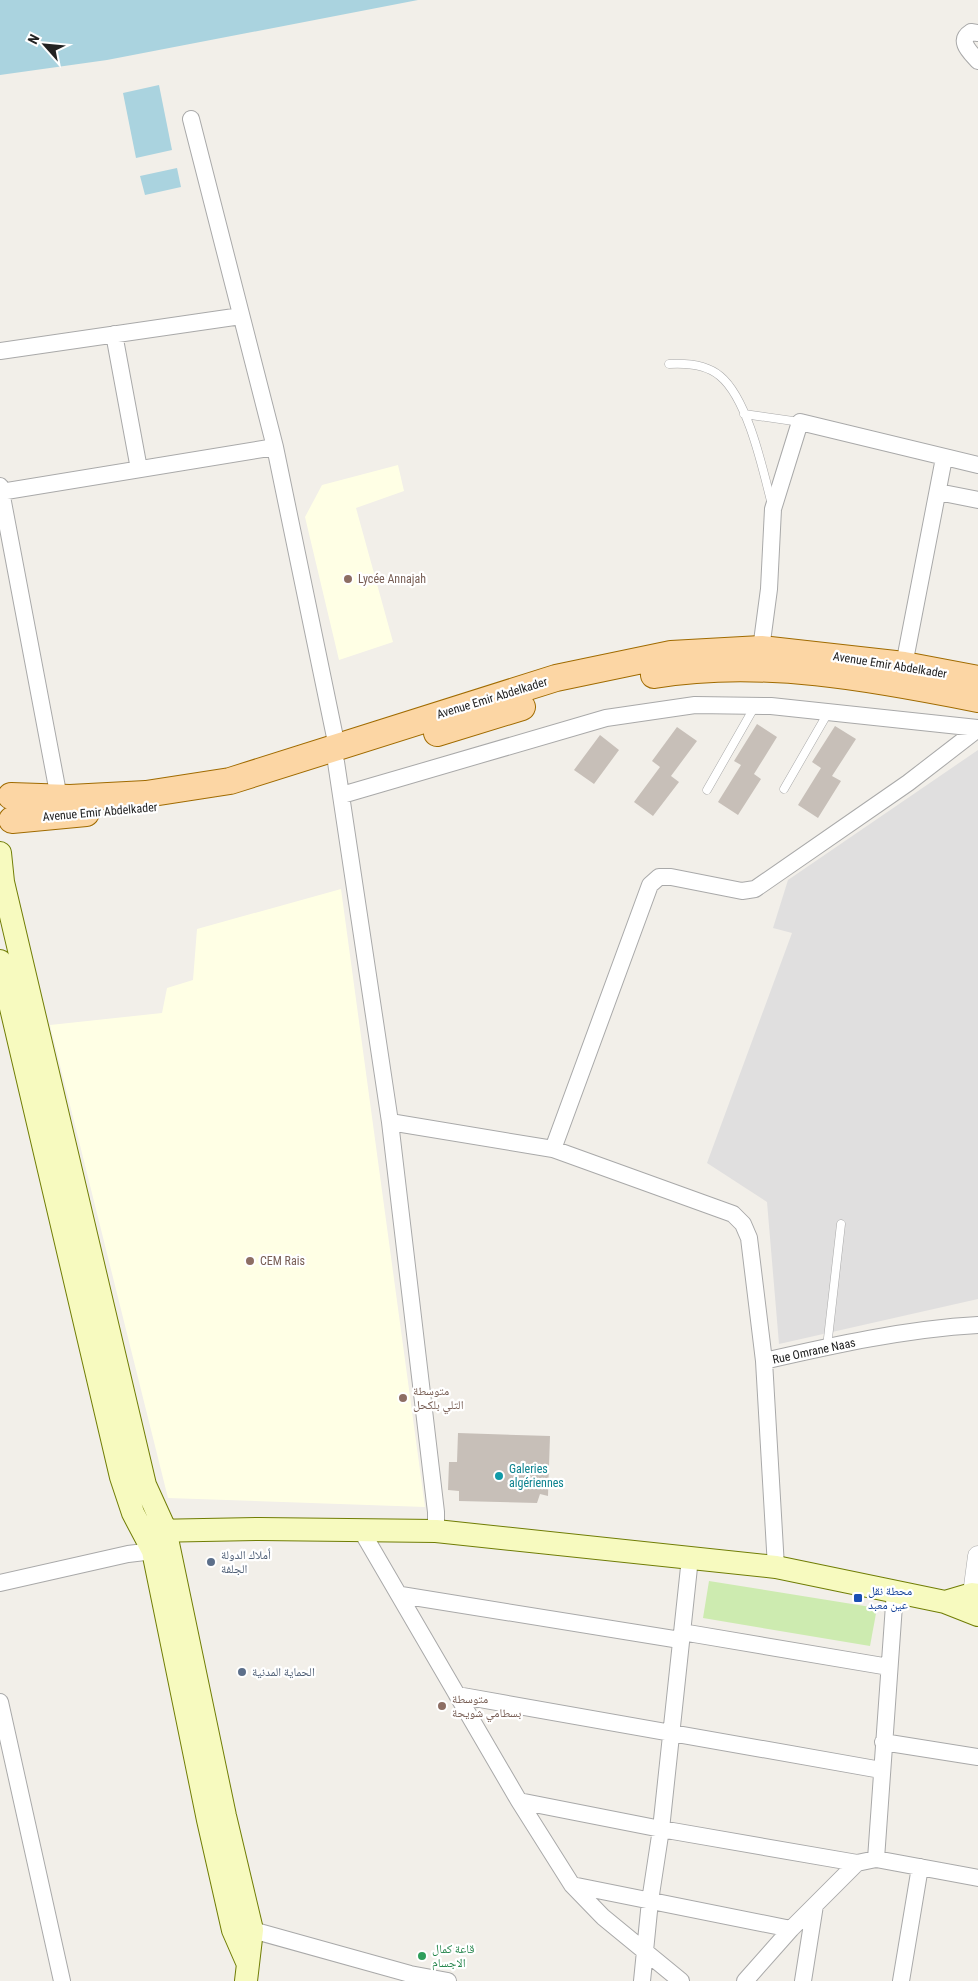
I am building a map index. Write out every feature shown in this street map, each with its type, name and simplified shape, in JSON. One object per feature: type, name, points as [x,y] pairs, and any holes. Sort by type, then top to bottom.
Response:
[{"type":"main road","name":"Avenue Emir Abdelkader","points":[[6,808],[165,807],[253,787],[470,704],[556,678],[671,654],[761,649],[904,665],[978,682]]},
{"type":"main road","name":"Avenue Emir Abdelkader","points":[[6,808],[59,798],[146,794],[230,781],[562,695],[624,680],[676,671],[760,668],[899,683],[978,682]]},
{"type":"main road","points":[[0,853],[3,882],[145,1485],[165,1529],[216,1818]]},
{"type":"main road","points":[[0,961],[120,1477],[126,1497],[148,1541],[216,1818],[243,1930],[246,1972]]},
{"type":"main road","points":[[148,1541],[165,1529],[436,1531],[776,1567],[945,1602],[975,1604]]},
{"type":"street","points":[[978,33],[971,32],[966,35],[964,40],[966,46],[978,61]]},
{"type":"street","points":[[191,119],[275,447],[336,755],[390,1122],[436,1512],[436,1531]]},
{"type":"street","points":[[0,351],[241,316]]},
{"type":"street","points":[[114,334],[139,469]]},
{"type":"street","points":[[761,649],[769,590],[773,509],[800,422],[978,465]]},
{"type":"street","points":[[59,798],[0,490],[275,447]]},
{"type":"street","points":[[904,665],[944,458]]},
{"type":"street","points":[[938,492],[978,500]]},
{"type":"street","points":[[342,795],[606,718],[695,705],[756,704],[978,729]]},
{"type":"street","points":[[553,1149],[650,885],[659,876],[742,892],[755,889],[908,783],[978,729]]},
{"type":"street","points":[[390,1122],[553,1149],[733,1214],[743,1224],[749,1238],[764,1361]]},
{"type":"street","name":"Rue Omrane Naas","points":[[776,1567],[764,1361],[828,1347],[950,1327],[978,1325]]},
{"type":"street","points":[[361,1530],[401,1595],[519,1801],[572,1885],[603,1917],[681,1981]]},
{"type":"street","points":[[0,1583],[128,1554],[148,1541]]},
{"type":"street","points":[[975,1604],[978,1556]]},
{"type":"street","points":[[642,1981],[650,1901],[661,1829],[690,1558]]},
{"type":"street","points":[[876,1859],[895,1591]]},
{"type":"street","points":[[401,1595],[889,1667]]},
{"type":"street","points":[[457,1694],[670,1734],[881,1770]]},
{"type":"street","points":[[0,1702],[62,1981]]},
{"type":"street","points":[[883,1742],[978,1757]]},
{"type":"street","points":[[519,1801],[661,1829],[857,1863],[876,1859],[978,1878]]},
{"type":"street","points":[[745,1981],[792,1929],[857,1863]]},
{"type":"street","points":[[901,1981],[920,1867]]},
{"type":"street","points":[[572,1885],[792,1929]]},
{"type":"street","points":[[803,1981],[815,1905]]},
{"type":"street","points":[[243,1930],[410,1977],[448,1981]]},
{"type":"lane","points":[[669,364],[683,363],[700,367],[721,376],[739,402],[744,414],[757,448],[773,509]]},
{"type":"lane","points":[[744,414],[800,422]]},
{"type":"lane","points":[[707,790],[756,704]]},
{"type":"lane","points":[[784,789],[829,711]]},
{"type":"lane","points":[[828,1347],[841,1224]]},
{"type":"shaded area","name":"Lycée Annajah","points":[[398,465],[404,491],[356,508],[393,642],[339,660],[305,517],[322,485]]},
{"type":"shaded area","points":[[978,750],[978,1299],[779,1344],[767,1202],[707,1163],[792,933],[773,928],[788,880]]},
{"type":"shaded area","name":"CEM Rais","points":[[341,889],[425,1507],[168,1498],[50,1025],[162,1013],[167,988],[193,980],[197,929]]},
{"type":"green space","points":[[709,1581],[877,1608],[870,1646],[703,1618]]},
{"type":"water","points":[[0,0],[418,0],[107,60],[0,75]]},
{"type":"water","points":[[159,85],[172,150],[136,158],[123,93]]},
{"type":"water","points":[[177,168],[181,187],[145,195],[140,176]]},
{"type":"building","points":[[757,724],[777,737],[754,774],[761,779],[738,815],[718,802],[741,765],[734,761]]},
{"type":"building","points":[[835,726],[856,739],[832,776],[841,781],[818,818],[798,805],[821,768],[812,762]]},
{"type":"building","points":[[677,727],[697,741],[671,776],[679,782],[653,816],[634,802],[660,767],[652,761]]},
{"type":"building","points":[[600,735],[619,750],[594,784],[574,770]]},
{"type":"building","name":"Galeries algériennes","points":[[458,1433],[550,1436],[548,1496],[540,1494],[537,1503],[459,1501],[459,1491],[448,1490],[449,1462],[457,1462]]},
{"type":"place","name":"Lycée Annajah","points":[[348,579]]},
{"type":"place","name":"CEM Rais","points":[[250,1261]]},
{"type":"place","name":"متوسطة التلي بلكحل","points":[[403,1398]]},
{"type":"place","name":"Galeries algériennes","points":[[499,1476]]},
{"type":"place","name":"أملاك الدولة الجلفة","points":[[211,1562]]},
{"type":"place","name":"محطة نقل عين معبد","points":[[858,1598]]},
{"type":"place","name":"الحماية المدنية","points":[[242,1672]]},
{"type":"place","name":"متوسطة بسطامي شويحة","points":[[442,1706]]},
{"type":"place","name":"قاعة كمال الاجسام","points":[[422,1956]]}]
